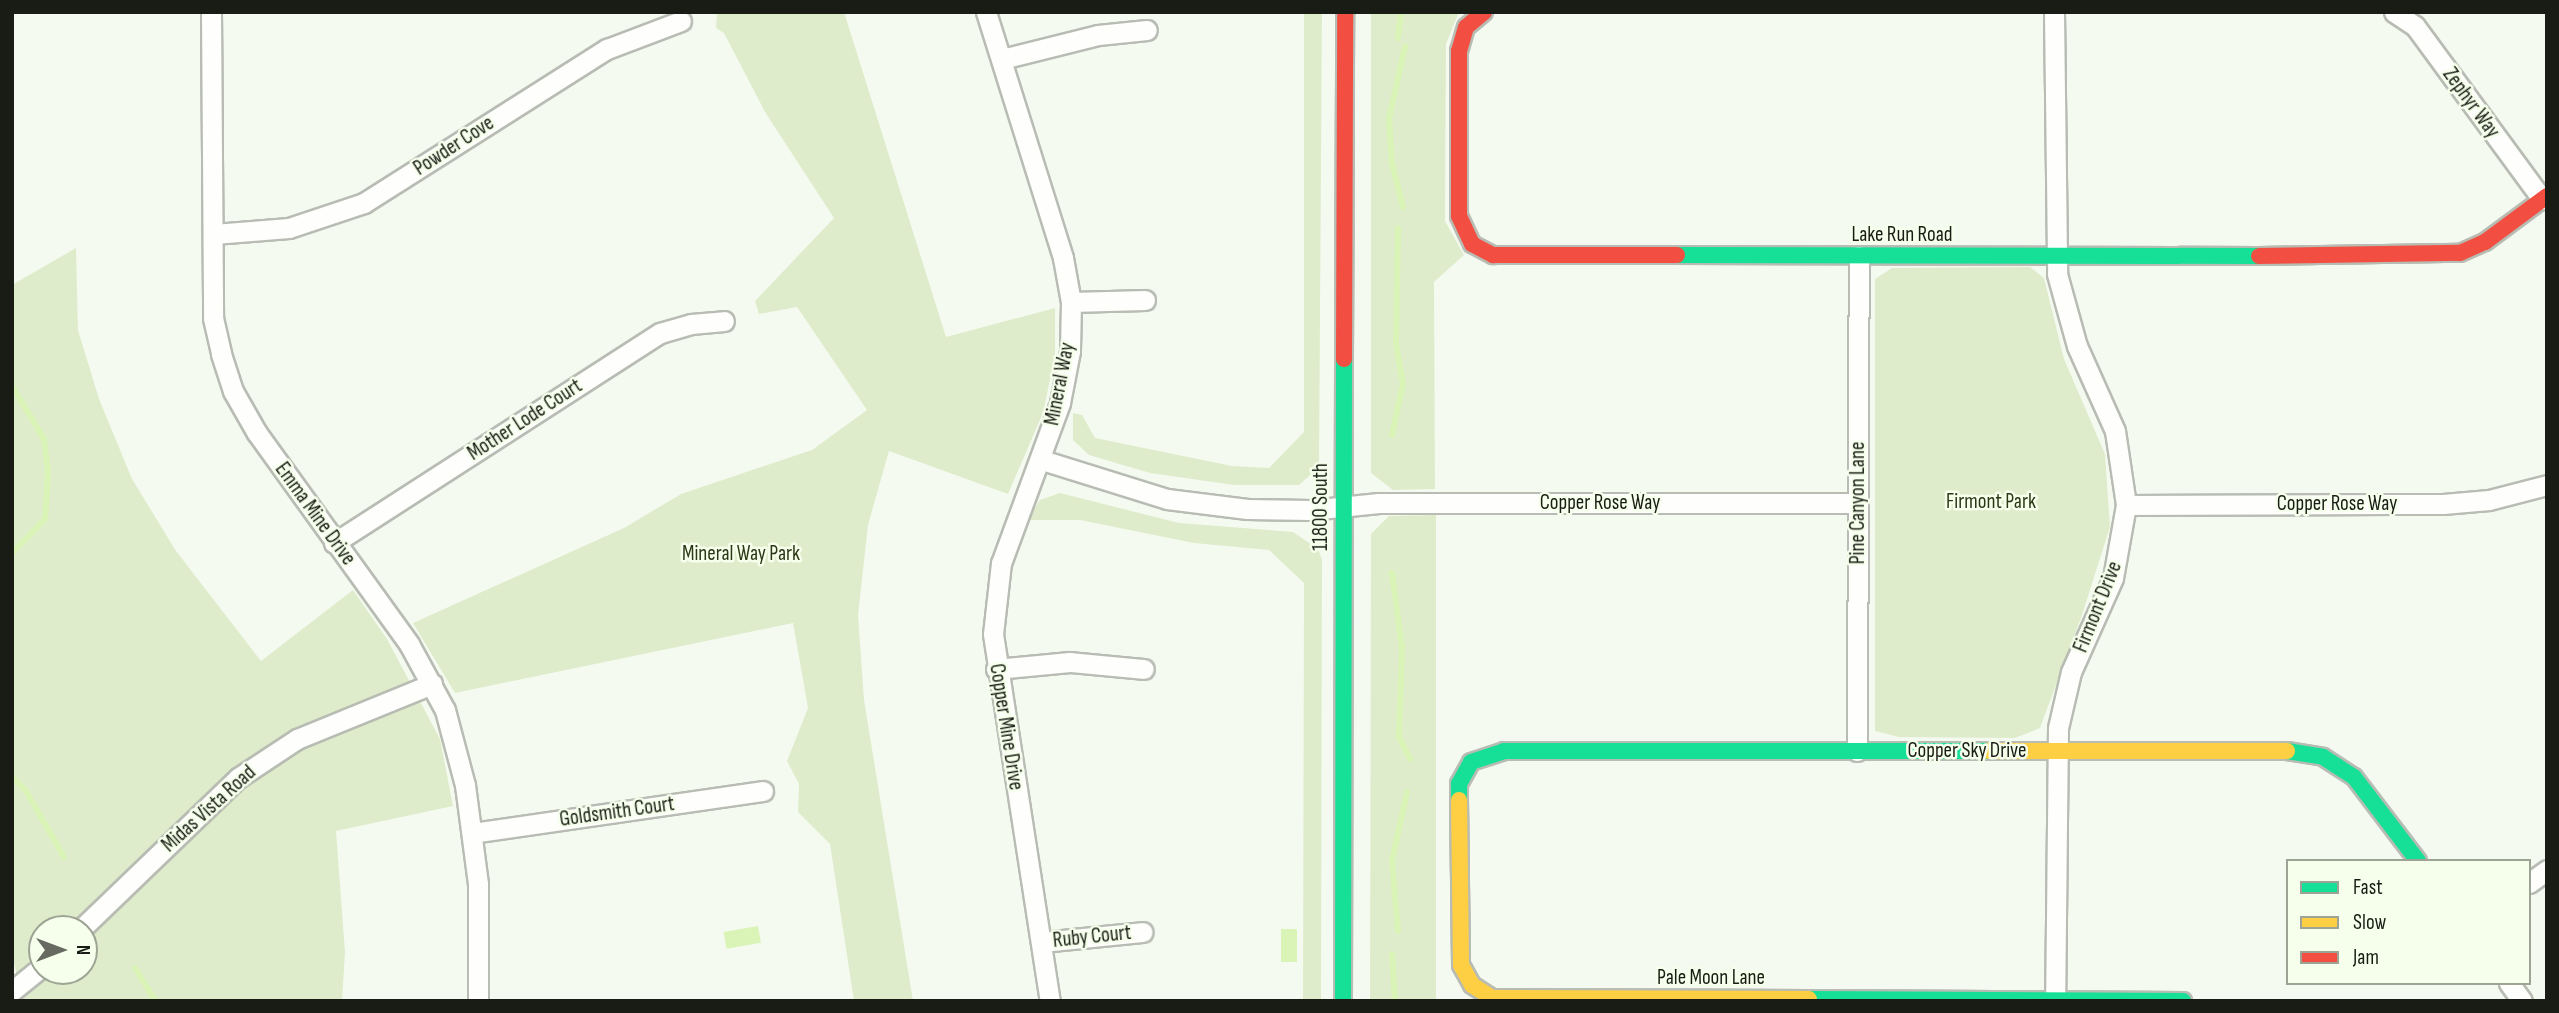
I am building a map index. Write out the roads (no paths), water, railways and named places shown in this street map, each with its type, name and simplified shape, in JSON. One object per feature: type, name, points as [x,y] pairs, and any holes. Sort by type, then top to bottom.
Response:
[{"type":"street","name":"Emma Mine Drive","points":[[211,12],[213,318],[233,391],[334,543],[410,644],[432,684],[455,737],[472,833],[481,934],[478,1001]]},
{"type":"street","name":"Mineral Way","points":[[986,12],[1063,258],[1072,302],[1066,377],[1042,460]]},
{"type":"street","name":"11800 South","points":[[1343,1001],[1345,12]]},
{"type":"street","name":"Firmont Drive","points":[[2054,12],[2055,256],[2071,329],[2115,431],[2126,505],[2113,578],[2071,672],[2056,751],[2055,1000]]},
{"type":"street","name":"Zephyr Way","points":[[2394,12],[2415,26],[2545,198]]},
{"type":"street","name":"Lake Run Road","points":[[1478,17],[1459,51],[1459,216],[1467,238],[1479,249],[1501,256],[2433,256],[2460,253],[2485,242],[2545,198]]},
{"type":"street","name":"Powder Cove","points":[[214,234],[289,228],[364,203],[607,49],[681,21]]},
{"type":"street","points":[[1002,60],[1098,35],[1147,30]]},
{"type":"street","name":"Pine Canyon Lane","points":[[1857,751],[1860,256]]},
{"type":"street","points":[[1072,302],[1145,300]]},
{"type":"street","name":"Mother Lode Court","points":[[334,543],[660,333],[691,324],[724,321]]},
{"type":"street","points":[[1042,460],[1177,501],[1247,509],[1342,507]]},
{"type":"street","name":"Copper Mine Drive","points":[[1042,460],[1001,563],[993,634],[996,669],[1050,1001]]},
{"type":"street","name":"Copper Rose Way","points":[[2126,505],[2443,504],[2489,500],[2547,485]]},
{"type":"street","name":"Copper Rose Way","points":[[1342,507],[1379,503],[1858,503]]},
{"type":"street","points":[[996,669],[1057,662],[1144,669]]},
{"type":"street","name":"Midas Vista Road","points":[[96,915],[238,778],[297,739],[432,684]]},
{"type":"street","name":"Copper Sky Drive","points":[[1471,762],[1504,751],[2293,751],[2323,757],[2354,776],[2416,859]]},
{"type":"street","name":"Pale Moon Lane","points":[[1471,762],[1459,784],[1460,957],[1472,985],[1492,998],[2183,1001]]},
{"type":"street","name":"Goldsmith Court","points":[[472,833],[763,791]]},
{"type":"street","points":[[2531,882],[2547,870]]},
{"type":"street","name":"Ruby Court","points":[[1041,942],[1143,932]]},
{"type":"street","points":[[12,991],[28,978]]},
{"type":"street","points":[[2510,985],[2522,1001]]},
{"type":"waterway","points":[[1398,38],[1401,12]]},
{"type":"waterway","points":[[1403,207],[1392,164],[1389,119],[1405,47]]},
{"type":"waterway","points":[[1392,435],[1403,384],[1396,344],[1398,228]]},
{"type":"waterway","points":[[12,386],[44,439],[48,473],[45,519],[12,553]]},
{"type":"waterway","points":[[1392,573],[1402,648],[1399,737],[1410,759]]},
{"type":"waterway","points":[[12,777],[26,791],[64,857]]},
{"type":"waterway","points":[[1398,931],[1392,861],[1407,792]]},
{"type":"waterway","points":[[1392,954],[1395,1001]]},
{"type":"waterway","points":[[135,968],[156,1001]]},
{"type":"park label","name":"Firmont Park","points":[[1991,502]]},
{"type":"park label","name":"Mineral Way Park","points":[[741,554]]}]
